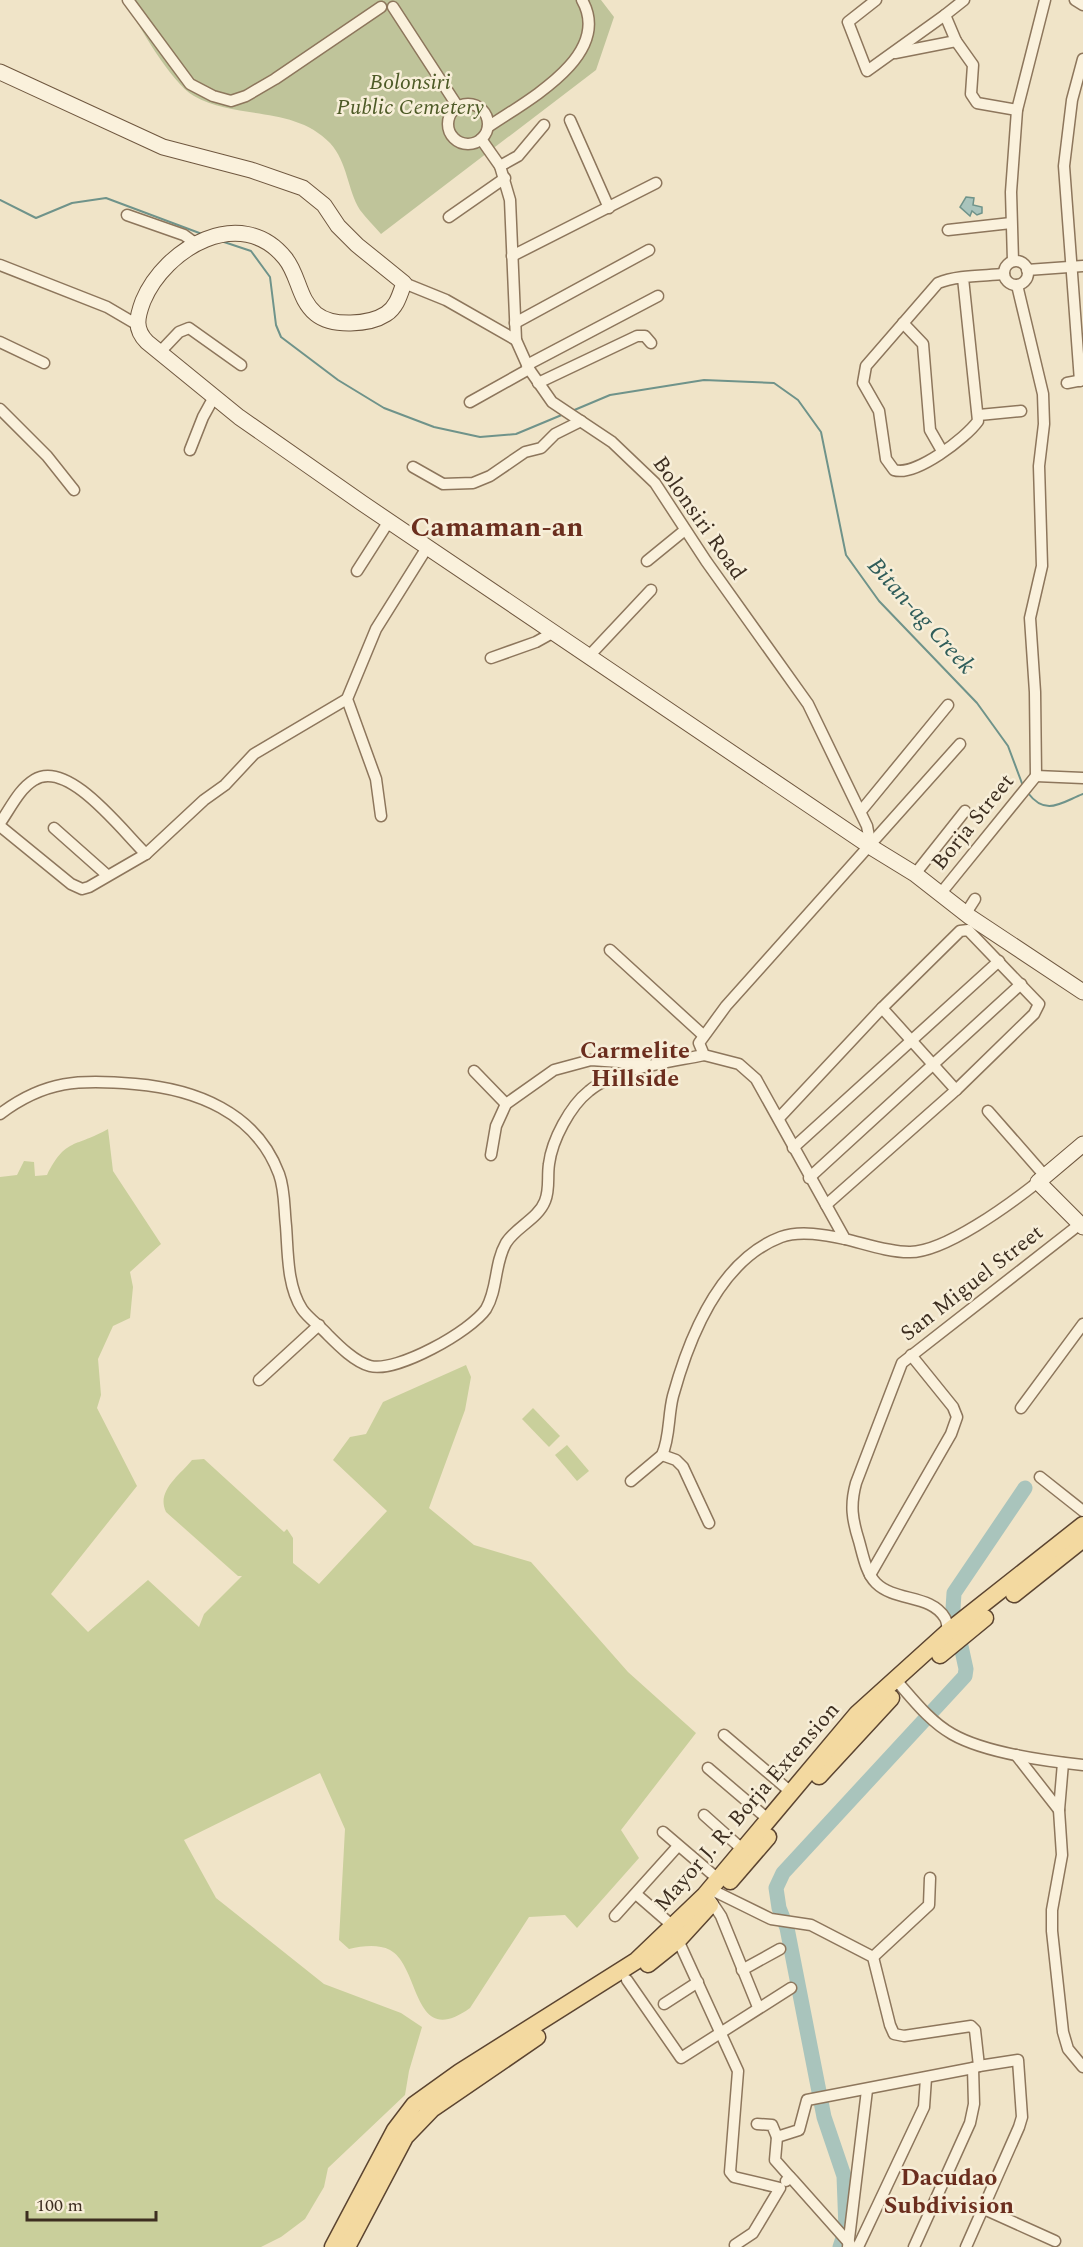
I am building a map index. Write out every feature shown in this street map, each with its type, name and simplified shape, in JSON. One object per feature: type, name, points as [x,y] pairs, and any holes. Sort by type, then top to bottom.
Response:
[{"type":"main road","points":[[0,72],[163,147],[251,170],[303,188],[324,205],[338,226],[357,245],[404,283],[398,299],[387,314],[359,322],[328,319],[317,315],[309,306],[301,295],[289,263],[261,239],[240,232],[203,239],[171,262],[152,285],[138,314],[136,324],[140,335],[160,352],[214,397],[389,521],[870,840],[970,916],[1083,992]]},
{"type":"main road","points":[[1081,1226],[1041,1179],[1083,1144]]},
{"type":"main road","name":"Mayor J. R. Borja Extension","points":[[347,2247],[405,2137],[464,2077],[639,1965],[676,1933],[808,1781],[857,1714],[977,1617],[1083,1525]]},
{"type":"main road","name":"Mayor J. R. Borja Extension","points":[[977,1617],[1083,1539]]},
{"type":"main road","name":"Mayor J. R. Borja Extension","points":[[713,1891],[742,1849],[792,1793],[808,1781]]},
{"type":"main road","name":"Mayor J. R. Borja Extension","points":[[333,2247],[395,2130],[414,2105],[627,1980],[639,1965]]},
{"type":"street","points":[[128,0],[190,84],[202,92],[231,101],[246,96],[275,79],[379,4],[387,9],[394,4],[458,107]]},
{"type":"street","points":[[488,128],[487,116],[480,108],[469,104],[458,107],[448,121],[453,137],[467,144],[481,140],[488,128],[561,77],[582,51],[587,13],[582,0]]},
{"type":"street","points":[[876,0],[850,20],[849,25],[867,71],[964,0]]},
{"type":"street","points":[[1013,261],[1011,223],[1017,110],[1045,0]]},
{"type":"street","points":[[1076,0],[1083,5]]},
{"type":"street","points":[[945,15],[956,41],[973,65],[970,94],[973,99],[977,103],[1017,110]]},
{"type":"street","points":[[890,54],[956,41]]},
{"type":"street","points":[[1067,383],[1082,380],[1070,268],[1064,166],[1072,100],[1083,59]]},
{"type":"street","points":[[570,120],[609,208]]},
{"type":"street","points":[[500,166],[518,156],[544,125]]},
{"type":"street","name":"Bolonsiri Road","points":[[481,140],[500,166],[505,178],[512,214],[516,340],[528,367],[560,409],[612,442],[645,472],[808,704],[861,811],[870,840]]},
{"type":"street","points":[[448,216],[505,178]]},
{"type":"street","points":[[512,256],[656,183]]},
{"type":"street","points":[[127,215],[184,235],[203,239]]},
{"type":"street","points":[[948,230],[1011,223]]},
{"type":"street","points":[[515,323],[649,250]]},
{"type":"street","points":[[1013,261],[1023,263],[1027,270],[1026,278],[1017,285],[1009,283],[1004,274],[1006,266],[1013,261]]},
{"type":"street","points":[[0,265],[107,307],[136,324]]},
{"type":"street","points":[[1027,270],[1083,266]]},
{"type":"street","points":[[963,278],[979,415],[975,426],[923,466],[905,472],[894,470],[886,459],[879,411],[863,383],[866,366],[938,283],[963,278],[1004,274]]},
{"type":"street","points":[[404,283],[446,300],[516,340]]},
{"type":"street","points":[[1017,285],[1043,394],[1044,424],[1039,466],[1042,566],[1030,618],[1035,692],[1033,779],[1083,778]]},
{"type":"street","points":[[470,402],[528,367],[658,296]]},
{"type":"street","points":[[903,322],[923,344],[930,430],[942,451]]},
{"type":"street","points":[[160,352],[179,332],[189,328],[241,365]]},
{"type":"street","points":[[538,383],[637,336],[645,336],[651,343]]},
{"type":"street","points":[[0,342],[44,363]]},
{"type":"street","points":[[190,450],[214,397]]},
{"type":"street","points":[[0,409],[47,456],[74,490]]},
{"type":"street","points":[[979,415],[1021,411]]},
{"type":"street","points":[[413,467],[442,484],[473,483],[490,476],[525,452],[541,448],[555,434],[578,419]]},
{"type":"street","points":[[357,570],[389,521]]},
{"type":"street","points":[[647,561],[685,530]]},
{"type":"street","points":[[146,854],[75,783],[53,775],[37,778],[26,785],[0,824],[71,884],[82,889],[146,854],[204,800],[225,785],[254,754],[347,699],[376,628],[428,546]]},
{"type":"street","points":[[590,655],[651,590]]},
{"type":"street","points":[[491,658],[536,642],[554,632]]},
{"type":"street","points":[[347,699],[376,779],[381,816]]},
{"type":"street","points":[[861,811],[948,705]]},
{"type":"street","points":[[704,1055],[699,1043],[726,1006],[870,840],[960,744]]},
{"type":"street","name":"Borja Street","points":[[940,893],[1033,779]]},
{"type":"street","points":[[915,874],[965,811]]},
{"type":"street","points":[[54,828],[107,875]]},
{"type":"street","points":[[970,916],[968,910],[975,899]]},
{"type":"street","points":[[779,1118],[882,1008],[960,931],[968,930],[1035,999],[1039,1009],[956,1090],[826,1206]]},
{"type":"street","points":[[610,950],[704,1035]]},
{"type":"street","points":[[793,1148],[999,962]]},
{"type":"street","points":[[809,1178],[1021,984]]},
{"type":"street","points":[[882,1008],[956,1090]]},
{"type":"street","points":[[0,1114],[25,1096],[46,1088],[78,1082],[166,1087],[206,1099],[222,1108],[258,1138],[280,1175],[292,1281],[302,1308],[352,1356],[377,1367],[397,1364],[428,1350],[484,1311],[491,1297],[497,1266],[507,1242],[542,1208],[548,1193],[552,1152],[580,1100],[600,1084],[653,1065],[704,1055],[727,1060],[748,1071],[765,1090],[809,1178],[845,1239]]},
{"type":"street","points":[[491,1155],[496,1126],[506,1104],[555,1070],[579,1062],[608,1060],[653,1065]]},
{"type":"street","points":[[474,1071],[506,1104]]},
{"type":"street","points":[[631,1481],[662,1455],[670,1408],[691,1340],[732,1272],[754,1252],[784,1236],[818,1234],[894,1251],[921,1251],[995,1214],[1041,1179],[988,1111]]},
{"type":"street","name":"San Miguel Street","points":[[870,1575],[852,1518],[851,1501],[902,1363],[1081,1226]]},
{"type":"street","points":[[1021,1408],[1083,1324]]},
{"type":"street","points":[[260,1380],[319,1325]]},
{"type":"street","points":[[911,1355],[952,1407],[957,1417],[951,1434],[870,1575],[889,1592],[923,1602],[937,1610],[947,1620],[952,1637]]},
{"type":"street","points":[[662,1455],[676,1460],[683,1467],[709,1523]]},
{"type":"street","points":[[1040,1477],[1083,1511]]},
{"type":"street","points":[[898,1683],[929,1716],[960,1738],[1016,1755],[1083,1765]]},
{"type":"street","points":[[724,1735],[792,1793]]},
{"type":"street","points":[[1016,1755],[1059,1810]]},
{"type":"street","points":[[1063,1763],[1059,1810],[1062,1855],[1052,1919],[1059,2003],[1065,2041],[1083,2067]]},
{"type":"street","points":[[708,1768],[769,1820]]},
{"type":"street","points":[[704,1815],[742,1849]]},
{"type":"street","points":[[663,1832],[678,1846],[713,1891],[758,2007]]},
{"type":"street","points":[[615,1916],[678,1846]]},
{"type":"street","points":[[873,1957],[929,1905],[930,1878]]},
{"type":"street","points":[[713,1891],[782,1921],[811,1925],[873,1957],[894,2034],[904,2036],[971,2026],[975,2030],[976,2067],[974,2104],[970,2123],[914,2247]]},
{"type":"street","points":[[636,1894],[676,1933],[738,2071],[730,2172],[734,2177],[780,2188]]},
{"type":"street","points":[[742,1970],[780,1948]]},
{"type":"street","points":[[627,1980],[679,2057],[684,2058],[758,2007],[791,1988]]},
{"type":"street","points":[[664,2004],[698,1982]]},
{"type":"street","points":[[777,2137],[799,2130],[805,2101],[1018,2060],[1022,2117],[966,2247]]},
{"type":"street","points":[[849,2242],[924,2107],[926,2078]]},
{"type":"street","points":[[849,2242],[867,2090]]},
{"type":"street","points":[[757,2124],[772,2125],[777,2137],[775,2160],[849,2242]]},
{"type":"street","points":[[735,2245],[753,2232],[780,2188],[790,2177]]},
{"type":"street","points":[[984,2209],[1055,2241]]},
{"type":"green space","name":"Bolonsiri Public Cemetery","points":[[124,0],[601,0],[614,17],[596,70],[381,234],[360,210],[344,167],[330,143],[316,131],[299,123],[228,108],[194,96],[175,79],[165,66]]},
{"type":"green space","points":[[108,1129],[113,1171],[161,1244],[130,1272],[133,1287],[130,1318],[113,1326],[98,1359],[101,1395],[97,1408],[137,1486],[51,1594],[88,1632],[148,1580],[199,1627],[204,1614],[242,1576],[238,1576],[166,1512],[164,1497],[170,1484],[192,1460],[204,1459],[284,1532],[287,1529],[293,1538],[293,1563],[319,1584],[387,1511],[333,1460],[350,1437],[366,1434],[383,1402],[466,1365],[471,1377],[465,1410],[429,1508],[474,1545],[531,1562],[628,1672],[696,1733],[621,1830],[639,1858],[577,1928],[565,1915],[529,1917],[470,2008],[451,2018],[437,2019],[427,2013],[400,1959],[390,1950],[370,1946],[349,1949],[339,1940],[345,1829],[320,1773],[184,1840],[216,1898],[324,1984],[401,2013],[422,2027],[409,2071],[405,2095],[328,2168],[324,2187],[305,2219],[281,2237],[261,2247],[0,2247],[0,1177],[17,1175],[24,1161],[34,1162],[35,1176],[47,1175],[60,1154],[66,1149]]},
{"type":"green space","points":[[533,1408],[560,1436],[549,1447],[522,1419]]},
{"type":"green space","points":[[567,1445],[589,1471],[577,1481],[555,1455]]},
{"type":"water","points":[[966,197],[974,198],[973,205],[982,207],[982,213],[977,215],[972,211],[970,216],[960,207]]},
{"type":"waterway","name":"Bitan-ag Creek","points":[[0,200],[36,218],[72,203],[106,198],[202,234]]},
{"type":"waterway","name":"Bitan-ag Creek","points":[[224,242],[251,251],[270,277],[276,325],[281,337],[338,380],[384,408],[434,427],[480,437],[516,434],[564,414]]},
{"type":"waterway","name":"Bitan-ag Creek","points":[[572,411],[610,395],[704,380],[774,383],[798,400],[821,432],[846,555],[879,601],[977,703],[1008,746],[1023,786]]},
{"type":"waterway","name":"Bitan-ag Creek","points":[[1028,793],[1041,804],[1048,806],[1061,804],[1083,794]]},
{"type":"waterway","points":[[840,2247],[846,2229],[844,2176],[824,2117],[787,1928],[779,1908],[776,1888],[783,1873],[965,1676],[966,1669],[953,1609],[954,1593],[1025,1488]]},
{"type":"district","name":"Camaman-an","points":[[497,527]]},
{"type":"district","name":"Carmelite Hillside","points":[[635,1065]]},
{"type":"district","name":"Dacudao Subdivision","points":[[949,2192]]}]
